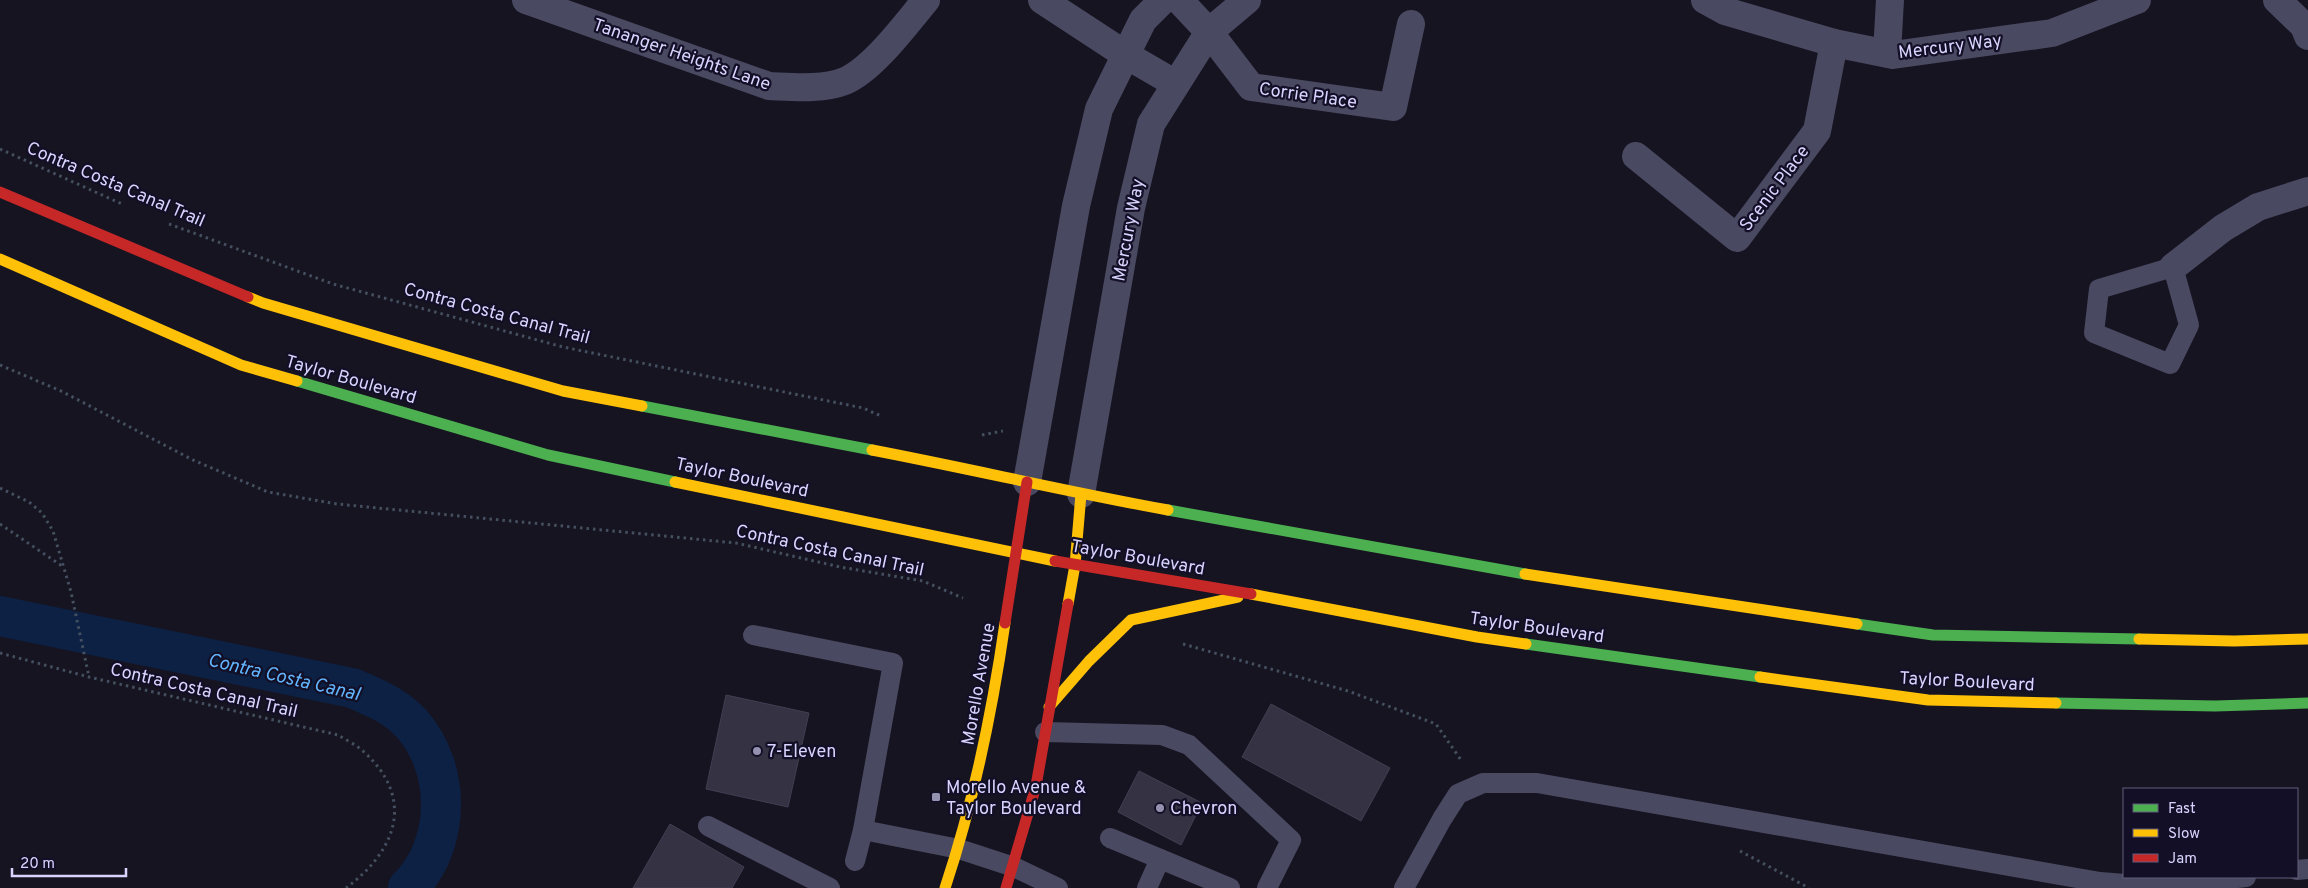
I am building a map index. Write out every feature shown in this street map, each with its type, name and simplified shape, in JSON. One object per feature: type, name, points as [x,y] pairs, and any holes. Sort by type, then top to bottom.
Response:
[{"type":"main road","points":[[0,192],[263,303],[563,391],[1081,494],[1542,576],[1933,635],[2234,641],[2308,638]]},
{"type":"main road","name":"Taylor Boulevard","points":[[0,259],[241,365],[548,455],[1075,564],[1254,594],[1477,637],[1928,700],[2215,706],[2308,703]]},
{"type":"main road","name":"Morello Avenue","points":[[945,888],[959,849],[985,745],[1008,618],[1015,552],[1027,482]]},
{"type":"main road","points":[[1006,888],[1036,786],[1075,564],[1081,494]]},
{"type":"main road","points":[[1049,707],[1088,661],[1131,620],[1254,594]]},
{"type":"street","name":"Tananger Heights Lane","points":[[526,0],[769,86],[810,88],[846,81],[876,59],[926,0]]},
{"type":"street","points":[[1042,0],[1126,55],[1176,84]]},
{"type":"street","points":[[1027,482],[1076,206],[1100,109],[1143,20],[1163,0]]},
{"type":"street","name":"Corrie Place","points":[[1179,0],[1209,32],[1251,87],[1393,107],[1411,24]]},
{"type":"street","name":"Mercury Way","points":[[1081,494],[1131,208],[1151,124],[1209,32],[1248,0]]},
{"type":"street","name":"Mercury Way","points":[[1705,0],[1726,11],[1834,43],[1893,55],[2052,32],[2137,0]]},
{"type":"street","points":[[1887,53],[1890,0]]},
{"type":"street","points":[[2278,0],[2304,26],[2308,36]]},
{"type":"street","name":"Scenic Place","points":[[1636,156],[1737,238],[1816,131],[1834,43]]},
{"type":"street","points":[[2173,267],[2223,228],[2258,207],[2308,191]]},
{"type":"lane","points":[[2173,267],[2189,324],[2170,364],[2094,333],[2099,289],[2173,267]]},
{"type":"lane","points":[[753,636],[892,663],[863,830],[855,860]]},
{"type":"lane","points":[[1045,732],[1162,735],[1189,745],[1291,840],[1267,888]]},
{"type":"lane","points":[[1404,888],[1458,794],[1483,783],[1537,783],[2100,882],[2162,887],[2238,878]]},
{"type":"lane","points":[[708,826],[830,888]]},
{"type":"lane","points":[[863,830],[959,849],[1014,866],[1058,888]]},
{"type":"lane","points":[[1110,838],[1230,888]]},
{"type":"lane","points":[[1147,888],[1160,859]]},
{"type":"path","name":"Contra Costa Canal Trail","points":[[0,149],[126,206]]},
{"type":"path","name":"Contra Costa Canal Trail","points":[[162,221],[333,284],[563,347],[863,408],[889,419]]},
{"type":"path","name":"Contra Costa Canal Trail","points":[[0,365],[61,390],[193,460],[268,492],[337,504],[736,543],[840,567],[923,582],[963,598]]},
{"type":"path","points":[[976,436],[1006,431]]},
{"type":"path","name":"Contra Costa Canal Trail","points":[[0,488],[29,502],[42,513],[53,531],[71,592],[89,677],[338,735],[363,751],[380,770],[390,789],[394,812],[392,833],[382,854],[365,874],[346,888]]},
{"type":"path","points":[[0,524],[63,566]]},
{"type":"path","points":[[0,652],[89,677]]},
{"type":"building","name":"7-Eleven","points":[[726,695],[809,713],[788,807],[706,789]]},
{"type":"building","points":[[1271,704],[1390,768],[1361,821],[1242,757]]},
{"type":"building","name":"Chevron","points":[[1139,771],[1202,803],[1181,845],[1118,812]]},
{"type":"building","points":[[670,824],[744,867],[732,888],[633,888]]},
{"type":"waterway","name":"Contra Costa Canal","points":[[0,616],[352,688],[391,707],[411,723],[424,742],[434,762],[439,784],[441,807],[439,829],[432,851],[422,870],[408,888]]},
{"type":"traffic: fast","points":[[297,381],[548,455],[675,482]]},
{"type":"traffic: fast","points":[[642,406],[872,450]]},
{"type":"traffic: fast","points":[[1168,510],[1525,574]]},
{"type":"traffic: fast","points":[[1857,624],[1933,635],[2139,639]]},
{"type":"traffic: fast","points":[[1526,644],[1760,677]]},
{"type":"traffic: fast","points":[[2056,703],[2215,706],[2308,703]]},
{"type":"traffic: slow","points":[[0,259],[241,365],[297,381]]},
{"type":"traffic: slow","points":[[248,297],[563,391],[642,406]]},
{"type":"traffic: slow","points":[[872,450],[1168,510]]},
{"type":"traffic: slow","points":[[675,482],[1055,561]]},
{"type":"traffic: slow","points":[[1068,604],[1075,565],[1081,494]]},
{"type":"traffic: slow","points":[[1525,574],[1857,624]]},
{"type":"traffic: slow","points":[[1251,594],[1477,637],[1526,644]]},
{"type":"traffic: slow","points":[[1049,707],[1089,661],[1131,620],[1238,597]]},
{"type":"traffic: slow","points":[[945,888],[965,823],[981,757],[1005,623]]},
{"type":"traffic: slow","points":[[2139,639],[2234,641],[2308,639]]},
{"type":"traffic: slow","points":[[1760,677],[1928,700],[2056,703]]},
{"type":"traffic: jam","points":[[0,192],[248,297]]},
{"type":"traffic: jam","points":[[1005,623],[1027,482]]},
{"type":"traffic: jam","points":[[1055,561],[1251,594]]},
{"type":"traffic: jam","points":[[1006,888],[1036,786],[1068,604]]},
{"type":"place","name":"7-Eleven","points":[[757,751]]},
{"type":"place","name":"Morello Avenue & Taylor Boulevard","points":[[936,797]]},
{"type":"place","name":"Chevron","points":[[1160,808]]}]
